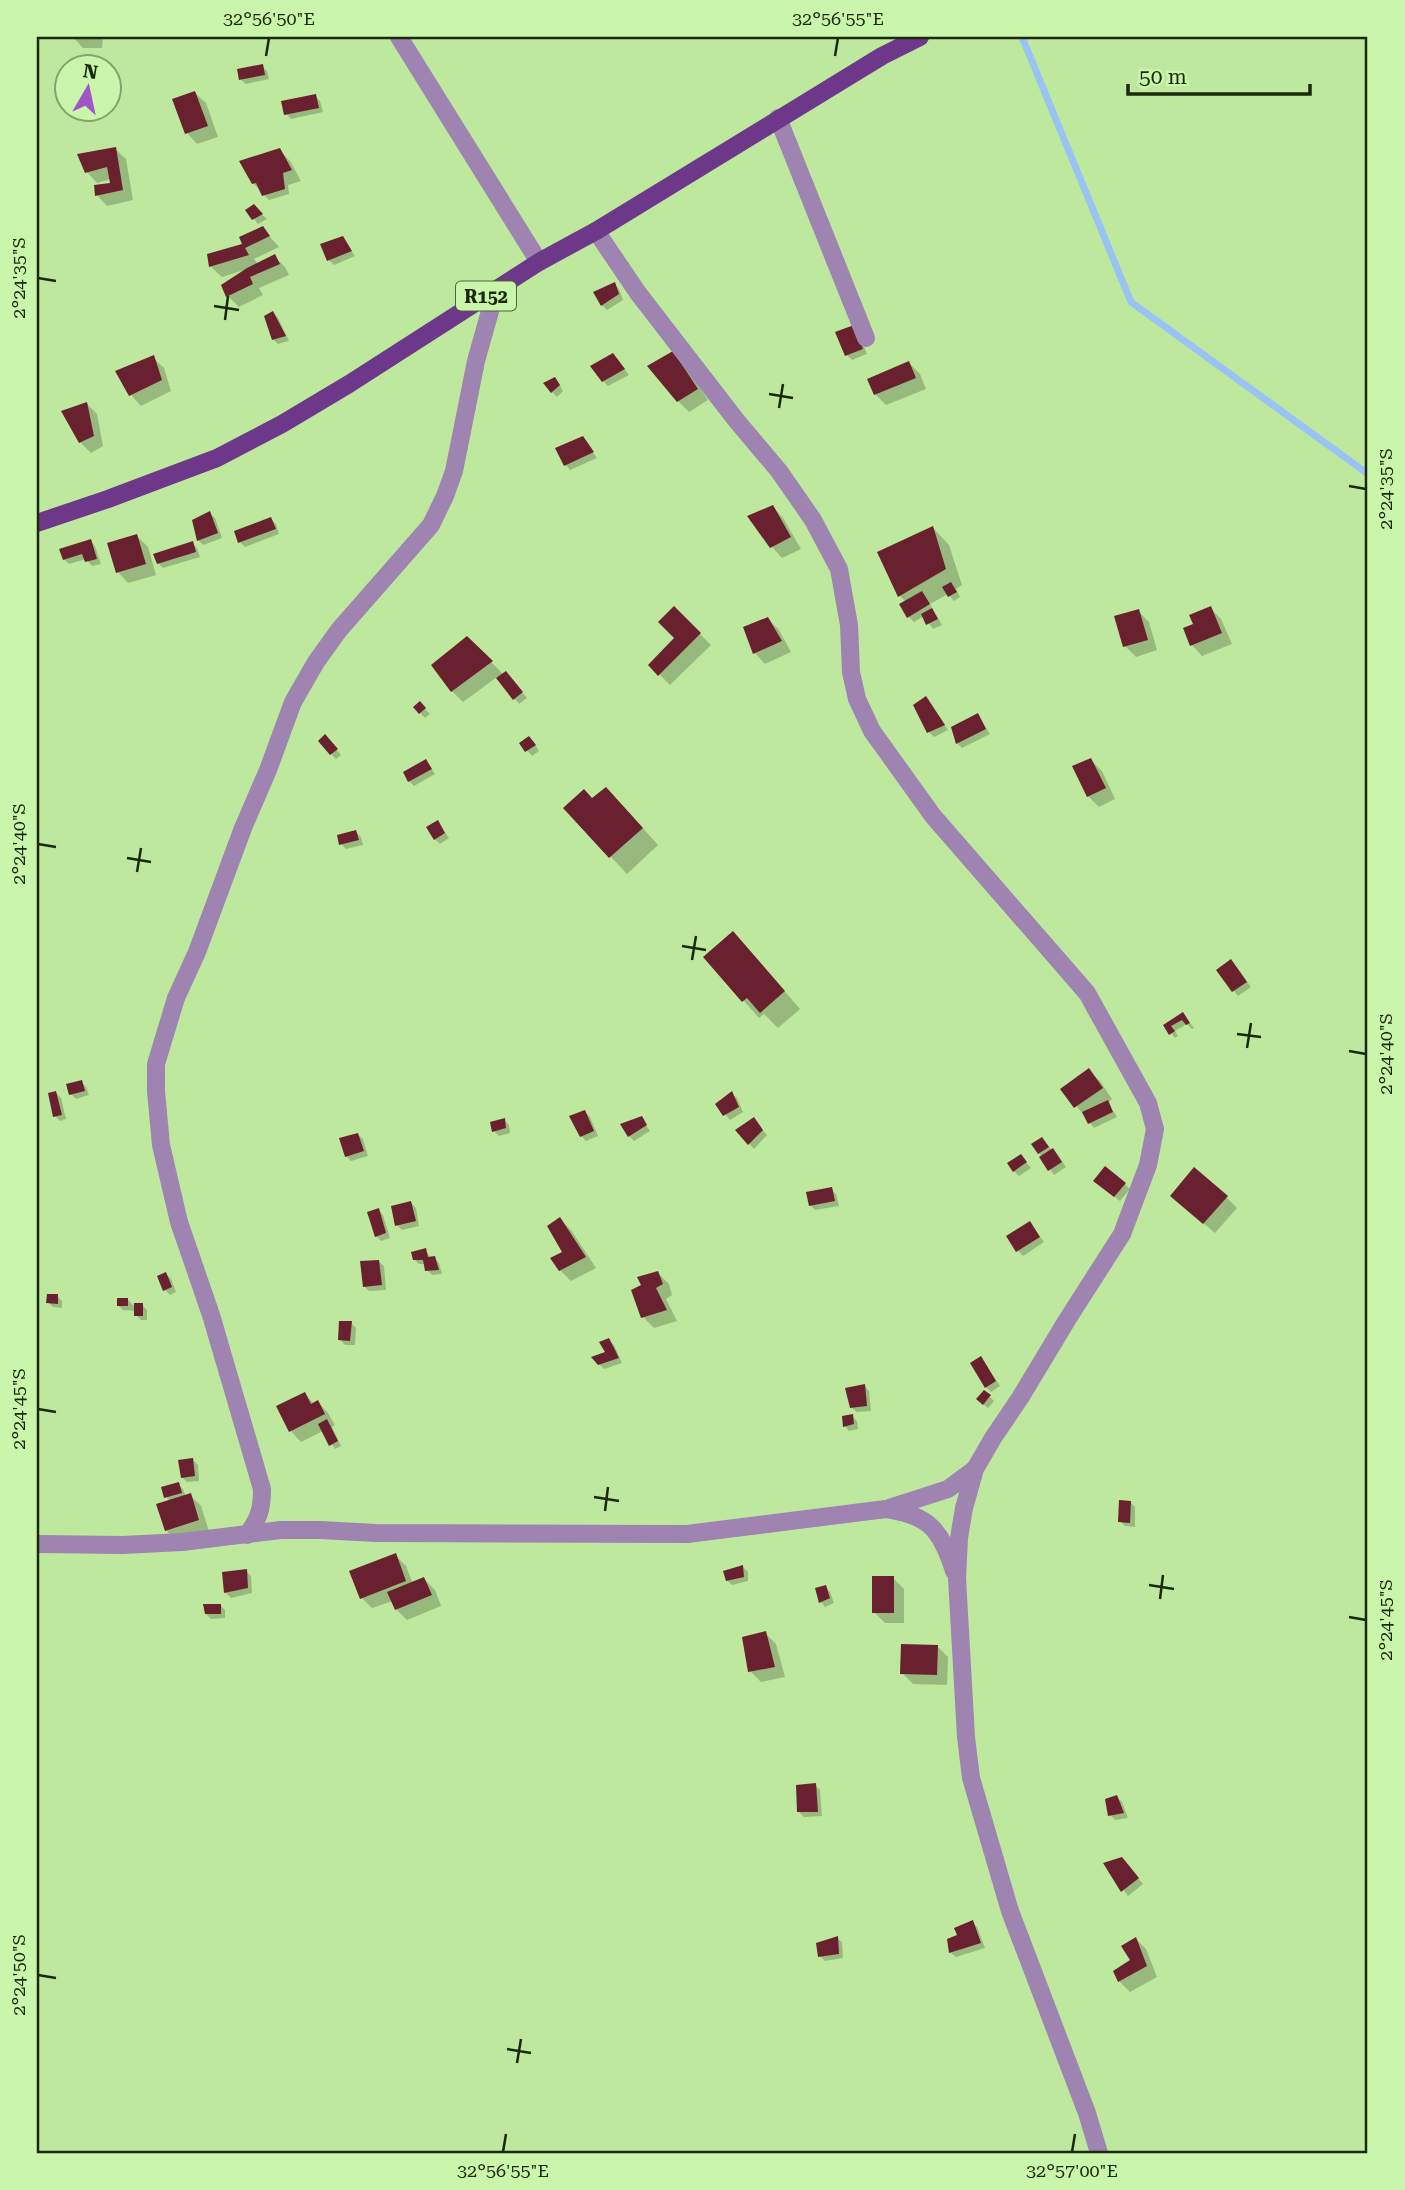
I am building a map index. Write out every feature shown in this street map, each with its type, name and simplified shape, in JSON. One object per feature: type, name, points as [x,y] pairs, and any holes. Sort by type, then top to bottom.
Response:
[{"type":"main road","name":"R152","points":[[37,523],[217,458],[282,424],[539,262],[882,56],[920,37]]},
{"type":"street","points":[[399,37],[539,262]]},
{"type":"street","points":[[778,118],[866,338]]},
{"type":"street","points":[[596,230],[638,293],[779,471],[813,520],[839,569],[849,625],[850,672],[872,731],[933,816],[1087,993],[1148,1103],[1155,1129],[1148,1165],[1122,1234],[975,1469],[959,1538],[957,1577],[966,1737],[971,1778],[1010,1911],[1069,2064],[1099,2153]]},
{"type":"street","points":[[247,1535],[257,1521],[262,1506],[262,1489],[211,1314],[179,1222],[161,1144],[156,1064],[176,998],[197,952],[293,702],[316,662],[339,630],[431,525],[445,496],[454,471],[473,373],[496,290]]},
{"type":"street","points":[[37,1544],[123,1545],[281,1530],[667,1534],[717,1531],[886,1509],[948,1489],[975,1469]]},
{"type":"street","points":[[886,1509],[905,1512],[932,1525],[942,1540],[957,1577]]},
{"type":"building","points":[[263,64],[265,75],[239,80],[237,69]]},
{"type":"building","points":[[195,91],[208,126],[185,134],[172,99]]},
{"type":"building","points":[[316,94],[319,108],[284,115],[281,101]]},
{"type":"building","points":[[116,147],[123,190],[95,196],[94,185],[110,183],[107,167],[85,173],[77,154]]},
{"type":"building","points":[[280,148],[292,170],[283,173],[285,189],[262,196],[256,183],[252,184],[239,161]]},
{"type":"building","points":[[254,204],[263,214],[252,220],[245,210]]},
{"type":"building","points":[[263,226],[270,236],[245,248],[249,255],[209,267],[207,254],[242,244],[239,237]]},
{"type":"building","points":[[343,236],[352,251],[327,261],[320,244]]},
{"type":"building","points":[[275,254],[280,264],[250,277],[253,284],[226,297],[221,285]]},
{"type":"building","points":[[615,282],[619,294],[601,306],[593,292]]},
{"type":"building","points":[[273,311],[286,336],[272,340],[264,316]]},
{"type":"building","points":[[854,325],[863,349],[845,356],[835,332]]},
{"type":"building","points":[[673,351],[698,389],[677,402],[647,366]]},
{"type":"building","points":[[613,353],[625,369],[602,382],[590,366]]},
{"type":"building","points":[[154,355],[162,380],[129,396],[115,371]]},
{"type":"building","points":[[909,361],[916,378],[874,395],[867,379]]},
{"type":"building","points":[[555,377],[560,385],[551,393],[543,383]]},
{"type":"building","points":[[87,402],[94,436],[79,443],[61,411]]},
{"type":"building","points":[[583,436],[594,452],[564,466],[555,448]]},
{"type":"building","points":[[773,505],[791,537],[770,548],[747,516]]},
{"type":"building","points":[[210,511],[218,533],[197,541],[192,520]]},
{"type":"building","points":[[271,517],[276,529],[238,543],[234,531]]},
{"type":"building","points":[[933,526],[946,569],[898,597],[877,552]]},
{"type":"building","points":[[137,534],[146,564],[116,573],[107,543]]},
{"type":"building","points":[[91,539],[97,559],[85,562],[82,554],[63,560],[59,549]]},
{"type":"building","points":[[193,541],[196,552],[157,564],[153,554]]},
{"type":"building","points":[[951,582],[957,592],[948,597],[942,587]]},
{"type":"building","points":[[922,591],[930,604],[907,618],[899,604]]},
{"type":"building","points":[[674,606],[701,633],[658,676],[648,665],[674,638],[658,622]]},
{"type":"building","points":[[1211,606],[1222,633],[1190,646],[1183,628],[1193,624],[1189,615]]},
{"type":"building","points":[[932,608],[938,619],[926,625],[921,614]]},
{"type":"building","points":[[1139,609],[1148,640],[1123,647],[1114,616]]},
{"type":"building","points":[[768,617],[782,641],[753,654],[743,627]]},
{"type":"building","points":[[467,636],[493,661],[451,692],[431,665]]},
{"type":"building","points":[[506,671],[523,692],[513,700],[496,678]]},
{"type":"building","points":[[926,696],[945,725],[927,733],[913,705]]},
{"type":"building","points":[[420,701],[426,708],[419,714],[413,707]]},
{"type":"building","points":[[978,713],[986,729],[956,744],[951,727]]},
{"type":"building","points":[[325,734],[338,749],[330,755],[318,741]]},
{"type":"building","points":[[529,736],[536,745],[525,752],[519,743]]},
{"type":"building","points":[[1091,758],[1106,788],[1087,797],[1072,766]]},
{"type":"building","points":[[426,759],[432,769],[408,782],[403,772]]},
{"type":"building","points":[[606,787],[643,828],[609,858],[563,808],[584,789],[592,798]]},
{"type":"building","points":[[438,820],[445,833],[434,840],[426,827]]},
{"type":"building","points":[[356,830],[359,840],[339,845],[337,835]]},
{"type":"building","points":[[733,931],[785,991],[760,1013],[747,998],[742,1002],[703,957]]},
{"type":"building","points":[[1231,959],[1247,982],[1232,992],[1216,970]]},
{"type":"building","points":[[1183,1012],[1190,1023],[1186,1025],[1182,1020],[1171,1026],[1175,1031],[1169,1035],[1163,1025]]},
{"type":"building","points":[[1089,1068],[1103,1088],[1074,1108],[1060,1089]]},
{"type":"building","points":[[82,1080],[85,1091],[69,1095],[66,1084]]},
{"type":"building","points":[[56,1091],[62,1115],[53,1117],[48,1093]]},
{"type":"building","points":[[732,1091],[739,1107],[723,1116],[715,1104]]},
{"type":"building","points":[[1108,1100],[1113,1112],[1088,1124],[1082,1112]]},
{"type":"building","points":[[585,1110],[594,1131],[580,1137],[569,1116]]},
{"type":"building","points":[[642,1116],[647,1125],[628,1137],[620,1124]]},
{"type":"building","points":[[754,1117],[763,1130],[748,1145],[735,1130]]},
{"type":"building","points":[[505,1118],[506,1128],[492,1132],[490,1122]]},
{"type":"building","points":[[358,1133],[364,1151],[345,1157],[339,1138]]},
{"type":"building","points":[[1042,1137],[1049,1147],[1038,1154],[1031,1144]]},
{"type":"building","points":[[1053,1148],[1062,1162],[1048,1171],[1039,1157]]},
{"type":"building","points":[[1021,1154],[1027,1162],[1013,1172],[1007,1163]]},
{"type":"building","points":[[1105,1166],[1126,1183],[1114,1197],[1093,1181]]},
{"type":"building","points":[[1194,1167],[1228,1196],[1203,1224],[1170,1196]]},
{"type":"building","points":[[832,1187],[835,1201],[809,1206],[806,1192]]},
{"type":"building","points":[[411,1201],[416,1221],[395,1226],[391,1206]]},
{"type":"building","points":[[379,1208],[386,1233],[375,1237],[367,1212]]},
{"type":"building","points":[[560,1217],[586,1257],[559,1271],[550,1258],[562,1252],[547,1226]]},
{"type":"building","points":[[1030,1221],[1040,1237],[1016,1252],[1006,1236]]},
{"type":"building","points":[[426,1248],[428,1257],[435,1256],[439,1270],[425,1271],[423,1260],[413,1260],[411,1252]]},
{"type":"building","points":[[379,1260],[382,1285],[363,1287],[360,1261]]},
{"type":"building","points":[[658,1271],[663,1284],[656,1288],[667,1310],[641,1318],[631,1290],[641,1285],[637,1277]]},
{"type":"building","points":[[166,1272],[172,1287],[163,1291],[157,1276]]},
{"type":"building","points":[[47,1294],[58,1294],[58,1304],[46,1303]]},
{"type":"building","points":[[117,1298],[128,1298],[128,1306],[117,1306]]},
{"type":"building","points":[[134,1303],[143,1303],[143,1316],[134,1316]]},
{"type":"building","points":[[339,1321],[352,1321],[350,1341],[338,1340]]},
{"type":"building","points":[[609,1338],[619,1358],[598,1365],[591,1357],[605,1352],[599,1342]]},
{"type":"building","points":[[981,1356],[996,1381],[985,1388],[970,1363]]},
{"type":"building","points":[[865,1384],[867,1406],[850,1408],[845,1388]]},
{"type":"building","points":[[984,1390],[991,1395],[983,1405],[976,1399]]},
{"type":"building","points":[[305,1392],[311,1404],[318,1400],[325,1414],[289,1432],[276,1406]]},
{"type":"building","points":[[853,1414],[854,1424],[843,1427],[842,1416]]},
{"type":"building","points":[[327,1419],[338,1441],[329,1446],[318,1424]]},
{"type":"building","points":[[193,1458],[195,1476],[181,1478],[178,1460]]},
{"type":"building","points":[[179,1482],[182,1493],[164,1498],[161,1487]]},
{"type":"building","points":[[191,1493],[199,1520],[165,1531],[156,1504]]},
{"type":"building","points":[[1119,1500],[1131,1501],[1130,1523],[1118,1522]]},
{"type":"building","points":[[396,1553],[406,1581],[360,1599],[349,1571]]},
{"type":"building","points":[[743,1565],[744,1577],[726,1581],[723,1571]]},
{"type":"building","points":[[247,1569],[248,1588],[224,1593],[222,1572]]},
{"type":"building","points":[[872,1576],[894,1576],[894,1613],[872,1613]]},
{"type":"building","points":[[424,1577],[432,1595],[395,1610],[387,1592]]},
{"type":"building","points":[[826,1585],[830,1598],[819,1603],[815,1588]]},
{"type":"building","points":[[203,1604],[221,1604],[221,1614],[205,1614]]},
{"type":"building","points":[[766,1631],[775,1667],[748,1672],[742,1637]]},
{"type":"building","points":[[901,1644],[938,1645],[937,1675],[900,1674]]},
{"type":"building","points":[[816,1783],[818,1812],[797,1812],[796,1785]]},
{"type":"building","points":[[1117,1795],[1124,1813],[1108,1816],[1105,1799]]},
{"type":"building","points":[[1122,1857],[1139,1878],[1121,1892],[1103,1863]]},
{"type":"building","points":[[973,1920],[981,1943],[949,1953],[947,1939],[957,1935],[954,1928]]},
{"type":"building","points":[[838,1936],[839,1954],[818,1957],[816,1943]]},
{"type":"building","points":[[1136,1937],[1147,1966],[1118,1982],[1113,1971],[1130,1960],[1121,1946]]},
{"type":"waterway","points":[[1022,37],[1131,302],[1368,474]]}]
